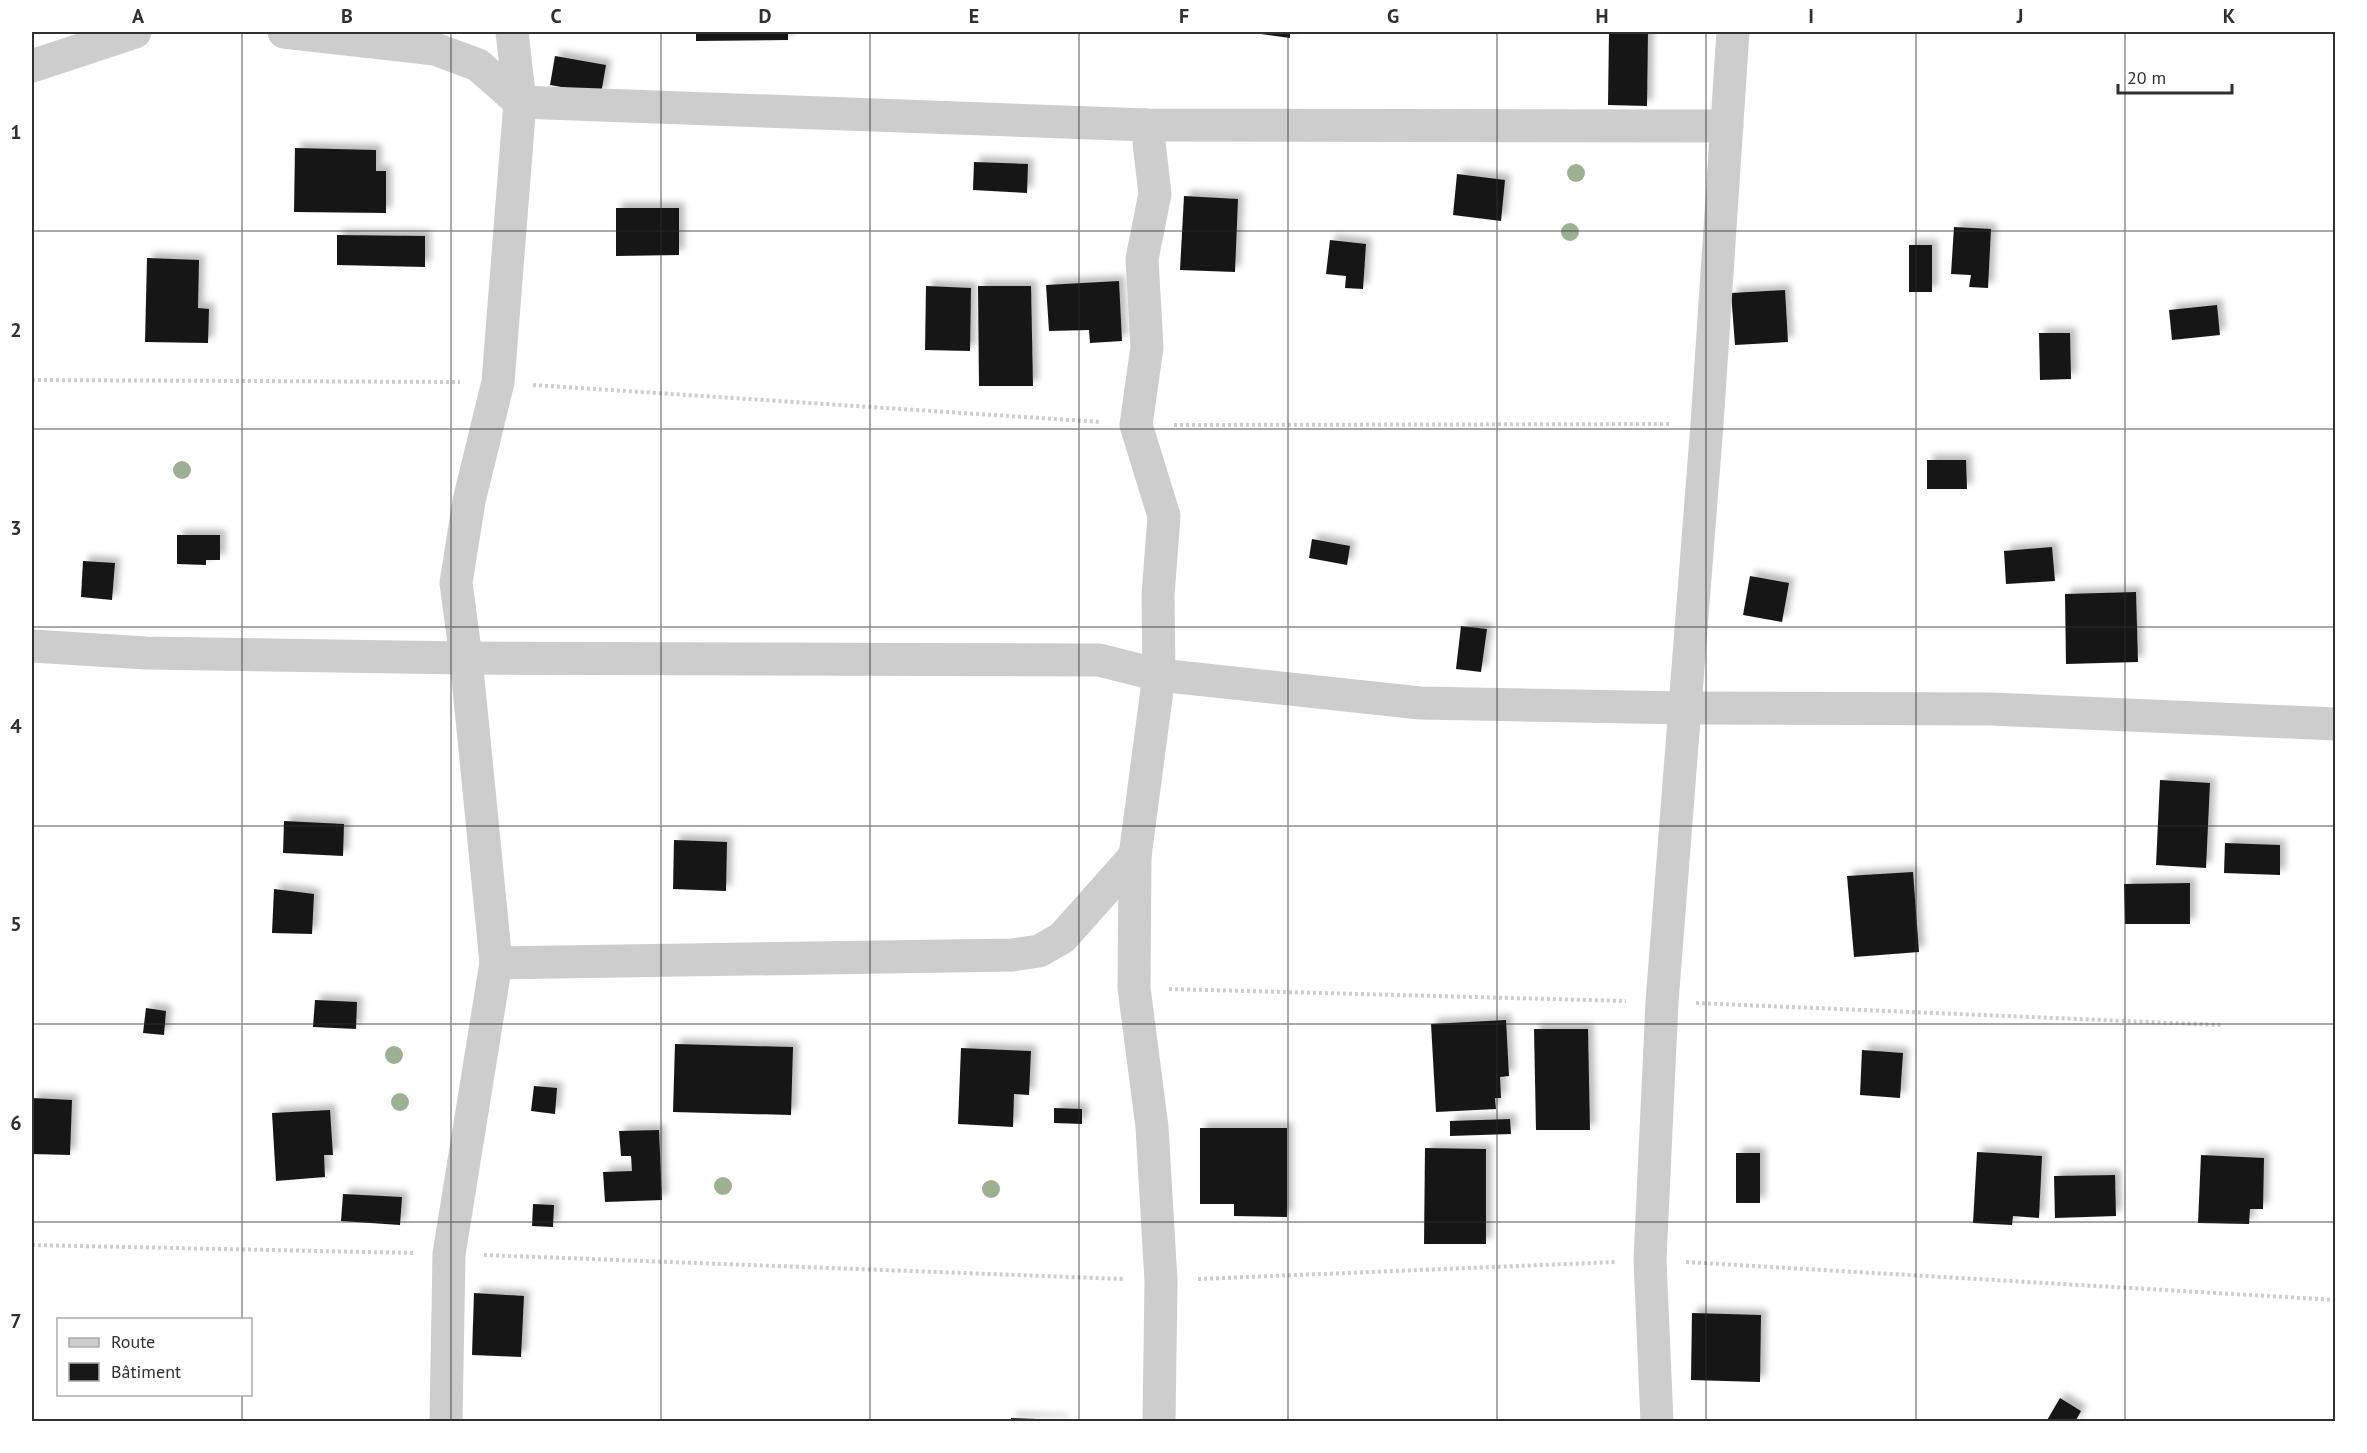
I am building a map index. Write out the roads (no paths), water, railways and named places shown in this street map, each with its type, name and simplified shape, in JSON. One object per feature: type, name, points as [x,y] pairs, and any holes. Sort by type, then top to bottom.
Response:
[{"type":"street","points":[[32,66],[135,32]]},
{"type":"street","points":[[284,32],[435,49],[478,65],[520,102],[1147,125],[1727,126]]},
{"type":"street","points":[[446,1422],[449,1254],[496,963],[466,658],[456,583],[469,501],[498,382],[520,102],[512,32]]},
{"type":"street","points":[[1657,1422],[1650,1248],[1662,1002],[1707,424],[1733,32]]},
{"type":"street","points":[[1147,125],[1155,194],[1142,260],[1147,347],[1136,424],[1164,516],[1158,595],[1159,675],[1135,856],[1134,988],[1152,1127],[1161,1281],[1159,1422]]},
{"type":"street","points":[[32,646],[146,653],[466,658],[1099,660],[1159,675],[1420,703],[1686,708],[1991,709],[2336,724]]},
{"type":"street","points":[[496,963],[1012,955],[1039,951],[1062,939],[1135,856]]}]
